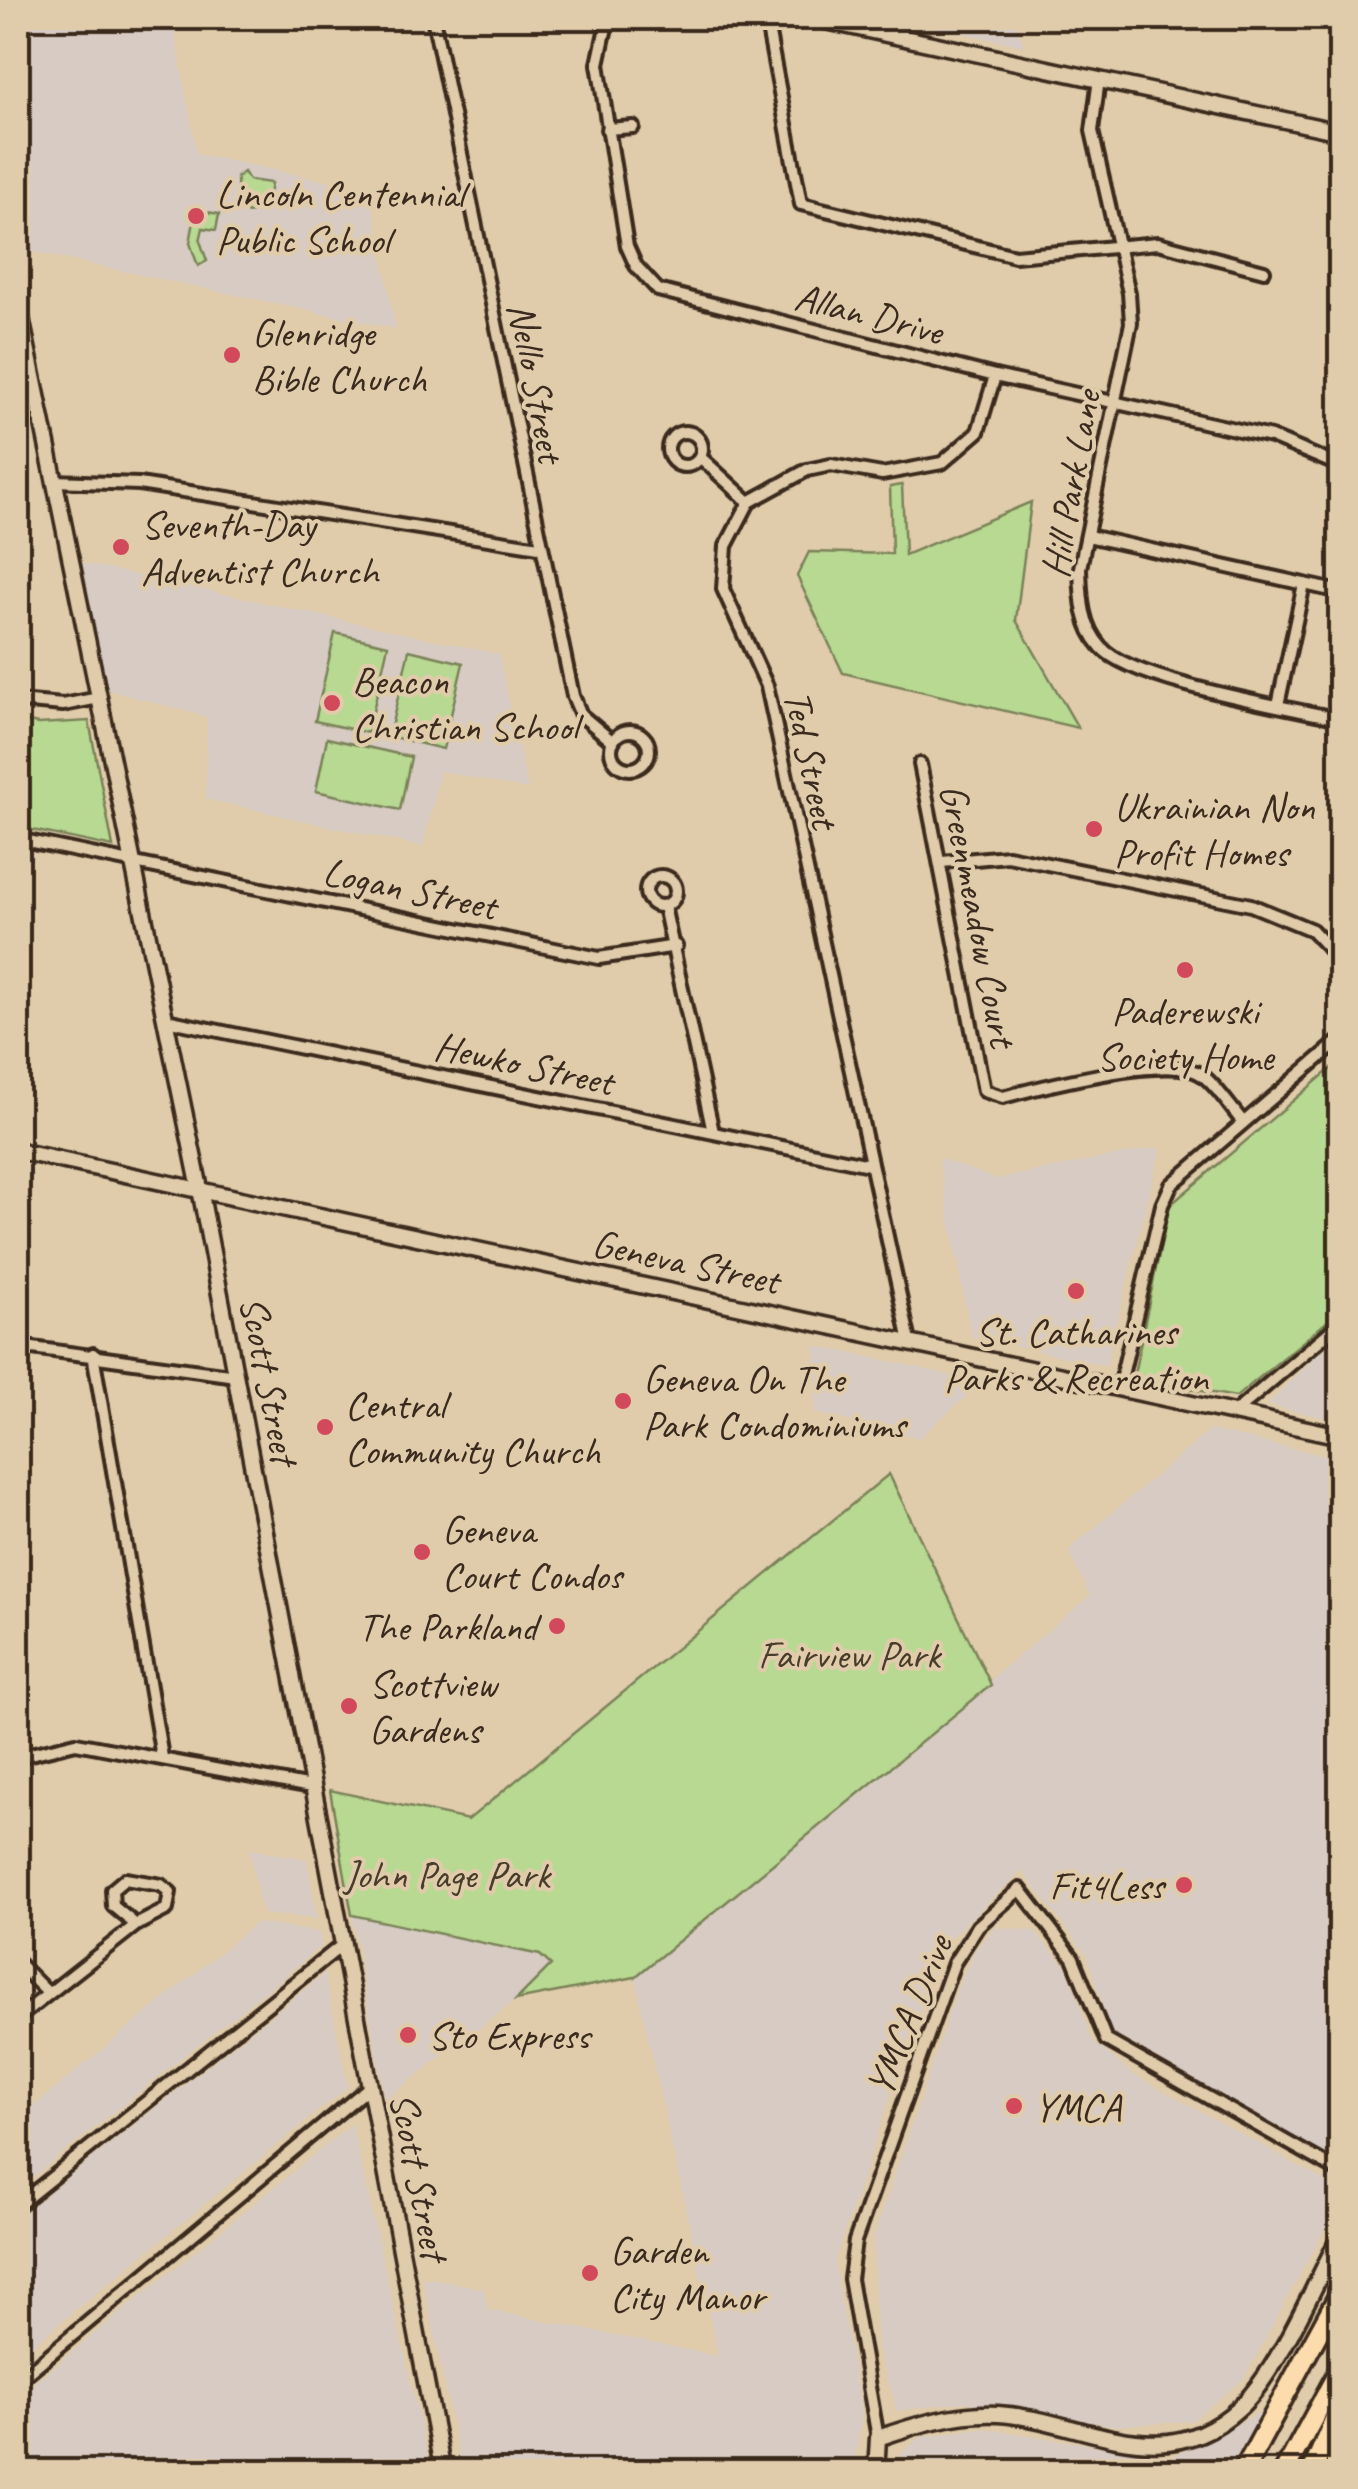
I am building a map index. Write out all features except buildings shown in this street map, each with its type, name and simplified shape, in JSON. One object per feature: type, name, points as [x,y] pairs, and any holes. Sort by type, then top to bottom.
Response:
[{"type":"highway","points":[[1240,2472],[1340,2293]]},
{"type":"highway","points":[[1284,2472],[1340,2369]]},
{"type":"highway","points":[[1312,2472],[1340,2406]]},
{"type":"main road","points":[[812,18],[1340,132]]},
{"type":"main road","name":"Scott Street","points":[[18,303],[200,1189],[443,2472]]},
{"type":"main road","name":"Geneva Street","points":[[18,1151],[1340,1436]]},
{"type":"main road","points":[[876,2472],[878,2438],[950,2418],[997,2414],[1139,2445],[1188,2438],[1238,2409],[1259,2385],[1340,2236]]},
{"type":"street","name":"Nello Street","points":[[433,18],[573,696],[582,715],[613,742]]},
{"type":"street","name":"Allan Drive","points":[[608,18],[598,64],[628,246],[636,266],[658,290],[996,376],[1271,437],[1340,466]]},
{"type":"street","points":[[766,18],[800,204],[1016,256],[1158,243],[1264,271]]},
{"type":"street","name":"Hill Park Lane","points":[[1100,80],[1092,131],[1119,245],[1130,323],[1080,568],[1080,607],[1097,644],[1126,667],[1340,719]]},
{"type":"street","points":[[608,129],[633,127]]},
{"type":"street","points":[[700,458],[749,502],[807,470],[831,465],[882,474],[942,463],[978,432],[996,376]]},
{"type":"street","points":[[54,481],[139,484],[540,547]]},
{"type":"street","name":"Ted Street","points":[[749,502],[726,546],[722,589],[756,654],[767,686],[910,1342]]},
{"type":"street","points":[[1088,536],[1340,592]]},
{"type":"street","points":[[1278,705],[1304,584]]},
{"type":"street","points":[[18,701],[64,705],[99,698]]},
{"type":"street","name":"Greenmeadow Court","points":[[920,764],[984,1092],[1004,1097],[1135,1070],[1180,1068],[1201,1074],[1243,1122]]},
{"type":"street","name":"Logan Street","points":[[18,839],[599,958],[676,946]]},
{"type":"street","points":[[942,862],[1008,856],[1252,905],[1312,930],[1340,960]]},
{"type":"street","points":[[664,906],[676,946],[713,1132]]},
{"type":"street","name":"Hewko Street","points":[[166,1020],[869,1165]]},
{"type":"street","points":[[1119,1388],[1162,1205],[1171,1185],[1340,1040]]},
{"type":"street","points":[[1234,1412],[1340,1323]]},
{"type":"street","points":[[18,1346],[236,1376]]},
{"type":"street","points":[[92,1354],[162,1757]]},
{"type":"street","points":[[18,1714],[21,1756],[76,1744],[311,1787]]},
{"type":"street","points":[[18,2018],[136,1924],[167,1909],[170,1892],[161,1884],[125,1878],[112,1890],[113,1906],[136,1924]]},
{"type":"street","name":"YMCA Drive","points":[[878,2438],[850,2280],[855,2242],[954,1964],[978,1926],[1020,1889],[1073,1958],[1106,2040],[1340,2172]]},
{"type":"street","points":[[18,2205],[342,1945]]},
{"type":"street","points":[[18,1963],[48,1993]]},
{"type":"street","points":[[18,2381],[369,2086]]},
{"type":"shaded area","name":"Lincoln Centennial Public School","points":[[18,18],[172,18],[197,154],[370,190],[396,329],[19,249]]},
{"type":"shaded area","points":[[889,18],[1015,18],[1024,46]]},
{"type":"shaded area","name":"Beacon Christian School","points":[[82,563],[499,654],[528,790],[441,771],[423,847],[206,799],[207,717],[104,689]]},
{"type":"shaded area","points":[[1161,1147],[1106,1366],[971,1336],[939,1158],[996,1179]]},
{"type":"shaded area","points":[[1340,1332],[1340,1421],[1267,1405]]},
{"type":"shaded area","points":[[815,1346],[982,1383],[919,1438],[815,1413]]},
{"type":"shaded area","points":[[1210,1430],[1340,1459],[1340,2163],[1111,2032],[1087,1955],[1022,1871],[949,1939],[934,1968],[834,2262],[862,2414],[854,2471],[462,2471],[423,2277],[483,2288],[489,2310],[718,2356],[635,1977],[1090,1596],[1068,1550]]},
{"type":"shaded area","points":[[249,1849],[307,1859],[317,1919],[262,1914]]},
{"type":"shaded area","points":[[352,1915],[540,1955],[551,1965],[516,2000],[385,2100]]},
{"type":"shaded area","points":[[256,1923],[319,1932],[322,1946],[18,2189],[18,2119]]},
{"type":"shaded area","points":[[995,1927],[1034,1931],[1067,1967],[1092,2041],[1133,2074],[1340,2189],[1340,2200],[1244,2379],[1192,2421],[1116,2426],[962,2402],[897,2411],[877,2347],[873,2239],[961,1979],[976,1949]]},
{"type":"shaded area","points":[[325,1973],[348,2087],[18,2357],[18,2217]]},
{"type":"shaded area","points":[[352,2124],[431,2471],[80,2472],[18,2458],[18,2396]]},
{"type":"shaded area","points":[[1267,2409],[1234,2471],[900,2472],[902,2452],[921,2437],[981,2428],[1171,2457]]},
{"type":"green space","points":[[244,172],[249,180],[271,183],[267,208],[248,213],[238,205],[237,177]]},
{"type":"green space","points":[[196,210],[219,214],[216,230],[203,228],[200,241],[207,261],[198,266],[190,243]]},
{"type":"green space","points":[[902,485],[905,555],[1031,502],[1016,620],[1078,728],[843,673],[797,576],[809,552],[892,554],[890,487]]},
{"type":"green space","points":[[335,633],[388,645],[368,733],[315,721]]},
{"type":"green space","points":[[409,650],[463,663],[443,749],[389,736]]},
{"type":"green space","points":[[18,720],[38,724],[89,721],[113,847],[18,827]]},
{"type":"green space","points":[[327,738],[411,757],[400,810],[316,791]]},
{"type":"green space","points":[[1340,1061],[1340,1311],[1236,1397],[1133,1379],[1169,1206]]},
{"type":"green space","name":"Fairview Park","points":[[889,1474],[991,1685],[635,1977],[516,2000],[551,1965],[540,1955],[352,1915],[330,1790],[468,1820]]},
{"type":"place","name":"Lincoln Centennial Public School","points":[[196,216]]},
{"type":"place","name":"Glenridge Bible Church","points":[[232,355]]},
{"type":"place","name":"Seventh-Day Adventist Church","points":[[121,547]]},
{"type":"place","name":"Beacon Christian School","points":[[332,703]]},
{"type":"place","name":"Ukrainian Non Profit Homes","points":[[1094,829]]},
{"type":"place","name":"Paderewski Society Home","points":[[1185,970]]},
{"type":"place","name":"St. Catharines Parks & Recreation","points":[[1076,1291]]},
{"type":"place","name":"Geneva On The Park Condominiums","points":[[623,1401]]},
{"type":"place","name":"Central Community Church","points":[[325,1427]]},
{"type":"place","name":"Geneva Court Condos","points":[[422,1552]]},
{"type":"place","name":"The Parkland","points":[[557,1626]]},
{"type":"place","name":"Scottview Gardens","points":[[349,1706]]},
{"type":"place","name":"Fit4Less","points":[[1184,1885]]},
{"type":"place","name":"Sto Express","points":[[408,2035]]},
{"type":"place","name":"YMCA","points":[[1014,2106]]},
{"type":"place","name":"Garden City Manor","points":[[590,2273]]},
{"type":"park label","name":"John Page Park","points":[[447,1874]]}]
